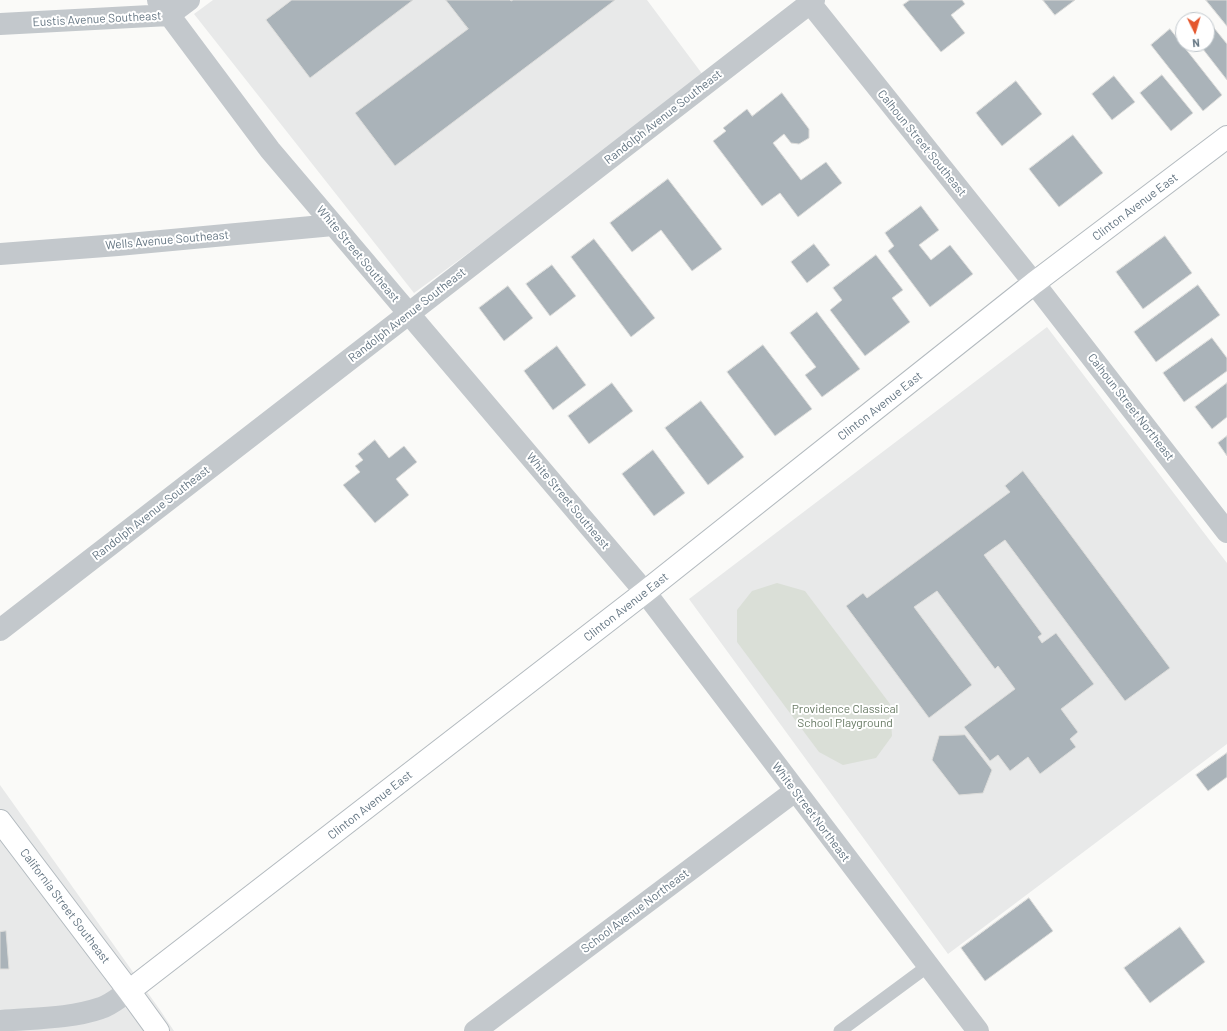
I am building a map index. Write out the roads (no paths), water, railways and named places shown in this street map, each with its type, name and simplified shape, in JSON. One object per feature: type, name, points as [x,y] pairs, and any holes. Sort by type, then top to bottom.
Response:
[{"type":"street","name":"Eustis Avenue Southeast","points":[[0,24],[164,8],[189,0]]},
{"type":"street","name":"Calhoun Street Southeast","points":[[812,1],[1034,283]]},
{"type":"street","name":"Randolph Avenue Southeast","points":[[0,630],[812,1]]},
{"type":"street","name":"White Street Southeast","points":[[164,8],[270,150],[645,592]]},
{"type":"street","name":"Clinton Avenue East","points":[[0,1021],[41,1024],[102,1008],[129,991],[645,592],[1034,283],[1227,137]]},
{"type":"street","name":"Wells Avenue Southeast","points":[[0,254],[118,245],[334,225]]},
{"type":"street","name":"Calhoun Street Northeast","points":[[1034,283],[1227,532]]},
{"type":"street","name":"White Street Northeast","points":[[645,592],[978,1031]]},
{"type":"street","name":"School Avenue Northeast","points":[[475,1031],[796,791]]},
{"type":"street","name":"California Street Southeast","points":[[0,821],[158,1031]]},
{"type":"lane","points":[[840,1031],[928,966]]},
{"type":"park label","name":"Providence Classical School Playground","points":[[845,716]]}]
